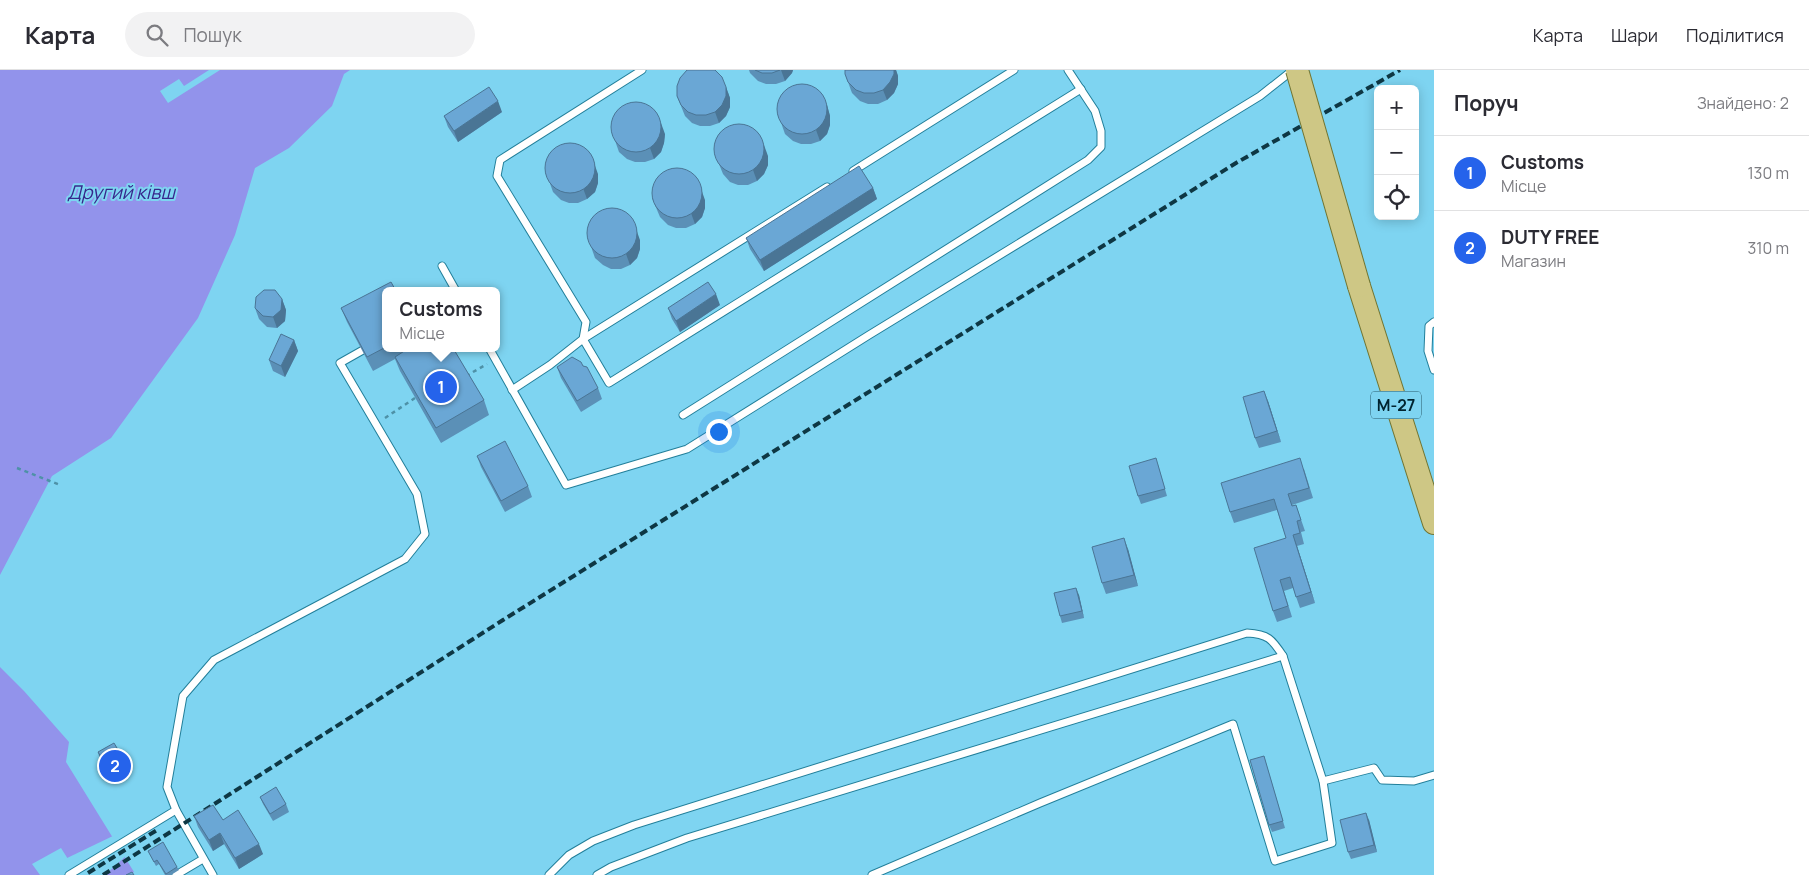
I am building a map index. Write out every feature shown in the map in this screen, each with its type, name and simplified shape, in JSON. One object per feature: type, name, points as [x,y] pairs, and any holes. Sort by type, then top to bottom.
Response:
[{"type":"main road","name":"М-27","points":[[1295,70],[1359,286],[1434,523]]},
{"type":"lane","points":[[642,70],[500,160],[497,176],[586,322],[583,339],[609,383],[1080,89]]},
{"type":"lane","points":[[845,176],[1014,70]]},
{"type":"lane","points":[[683,415],[1088,160],[1101,147],[1102,131],[1095,111],[1068,70]]},
{"type":"lane","points":[[491,352],[566,485],[687,449],[1260,96],[1295,70]]},
{"type":"lane","points":[[512,390],[550,366],[583,339],[836,181]]},
{"type":"lane","points":[[442,266],[454,287]]},
{"type":"lane","points":[[1434,322],[1429,326],[1428,351],[1434,370]]},
{"type":"lane","points":[[213,875],[176,810],[167,787],[183,696],[214,660],[406,559],[425,534],[417,494],[340,363],[382,339]]},
{"type":"lane","points":[[548,875],[569,855],[593,841],[634,824],[1247,633],[1262,634],[1274,642],[1283,656],[1323,781],[1332,843],[1275,861],[1233,724],[987,825],[872,875]]},
{"type":"lane","points":[[597,875],[611,867],[687,838],[1283,656]]},
{"type":"lane","points":[[1323,781],[1374,768],[1382,780],[1414,781],[1434,775]]},
{"type":"lane","points":[[69,875],[176,810]]},
{"type":"lane","points":[[176,875],[203,859]]},
{"type":"path","points":[[466,376],[495,359]]},
{"type":"path","points":[[375,424],[415,398]]},
{"type":"path","points":[[17,468],[60,485]]},
{"type":"water","name":"Другий ківш","points":[[0,70],[350,70],[344,74],[332,106],[289,148],[255,168],[235,235],[198,318],[111,438],[52,476],[0,575]]},
{"type":"water","points":[[0,667],[69,742],[66,762],[134,872],[130,875],[78,875],[61,848],[32,864],[40,875],[0,875]]},
{"type":"pier","points":[[209,70],[220,70],[168,103],[160,91],[179,79],[184,86]]},
{"type":"pier","points":[[115,835],[127,855],[105,875],[75,875],[65,859]]},
{"type":"building","points":[[687,70],[715,70],[722,77],[726,87],[726,96],[722,105],[715,112],[706,115],[696,115],[688,112],[681,105],[677,96],[677,86],[680,78]]},
{"type":"building","points":[[755,70],[780,70],[772,73],[762,73]]},
{"type":"building","points":[[845,70],[894,70],[894,74],[883,90],[874,93],[864,93],[856,90],[848,82]]},
{"type":"building","points":[[802,84],[811,86],[822,95],[827,109],[825,118],[816,129],[802,134],[793,132],[782,123],[777,109],[779,100],[788,89]]},
{"type":"building","points":[[489,87],[498,101],[454,131],[444,116]]},
{"type":"building","points":[[636,102],[645,104],[656,113],[661,127],[659,136],[650,147],[636,152],[627,150],[616,141],[611,127],[613,118],[622,107]]},
{"type":"building","points":[[739,124],[748,126],[759,135],[764,149],[762,158],[753,169],[739,174],[730,172],[719,163],[714,149],[716,140],[725,129]]},
{"type":"building","points":[[570,143],[579,145],[590,154],[595,168],[593,177],[584,188],[570,193],[561,191],[550,182],[545,168],[547,159],[556,148]]},
{"type":"building","points":[[859,166],[873,188],[760,260],[746,238]]},
{"type":"building","points":[[677,168],[686,170],[697,179],[702,193],[700,202],[691,213],[677,218],[668,216],[657,207],[652,193],[654,184],[663,173]]},
{"type":"building","points":[[612,208],[621,210],[632,219],[637,233],[635,242],[626,253],[612,258],[603,256],[592,247],[587,233],[589,224],[598,213]]},
{"type":"building","points":[[391,282],[394,287],[382,287],[382,349],[367,357],[341,308]]},
{"type":"building","points":[[708,282],[716,294],[676,321],[668,308]]},
{"type":"building","points":[[264,290],[275,290],[282,299],[281,310],[273,317],[263,316],[255,308],[256,297]]},
{"type":"building","points":[[281,334],[294,340],[281,366],[269,360]]},
{"type":"building","points":[[403,352],[455,352],[484,400],[436,428],[395,357]]},
{"type":"building","points":[[572,357],[587,367],[598,388],[577,401],[557,367]]},
{"type":"building","points":[[1264,391],[1277,431],[1255,438],[1243,397]]},
{"type":"building","points":[[505,441],[528,486],[501,501],[477,456]]},
{"type":"building","points":[[1156,458],[1165,489],[1138,496],[1129,466]]},
{"type":"building","points":[[1300,458],[1309,488],[1288,494],[1292,506],[1296,505],[1301,520],[1297,521],[1300,533],[1293,535],[1311,592],[1296,597],[1290,577],[1280,580],[1288,606],[1273,611],[1254,548],[1286,538],[1274,499],[1230,512],[1221,483]]},
{"type":"building","points":[[1124,538],[1134,575],[1102,583],[1092,547]]},
{"type":"building","points":[[1076,588],[1082,611],[1060,616],[1054,593]]},
{"type":"building","points":[[114,743],[127,765],[111,774],[98,752]]},
{"type":"building","points":[[1264,756],[1283,821],[1269,825],[1250,760]]},
{"type":"building","points":[[276,787],[286,804],[270,814],[260,797]]},
{"type":"building","points":[[213,805],[223,820],[238,810],[259,844],[235,858],[220,833],[209,840],[194,816]]},
{"type":"building","points":[[1366,813],[1374,845],[1348,852],[1340,820]]},
{"type":"building","points":[[163,842],[177,867],[166,874],[157,860],[154,862],[148,851]]},
{"type":"railway","points":[[103,875],[503,620],[1236,163],[1400,70]]},
{"type":"railway","points":[[88,873],[157,830]]},
{"type":"place","name":"Customs","points":[[441,387]]},
{"type":"place","name":"DUTY FREE","points":[[115,766]]}]
